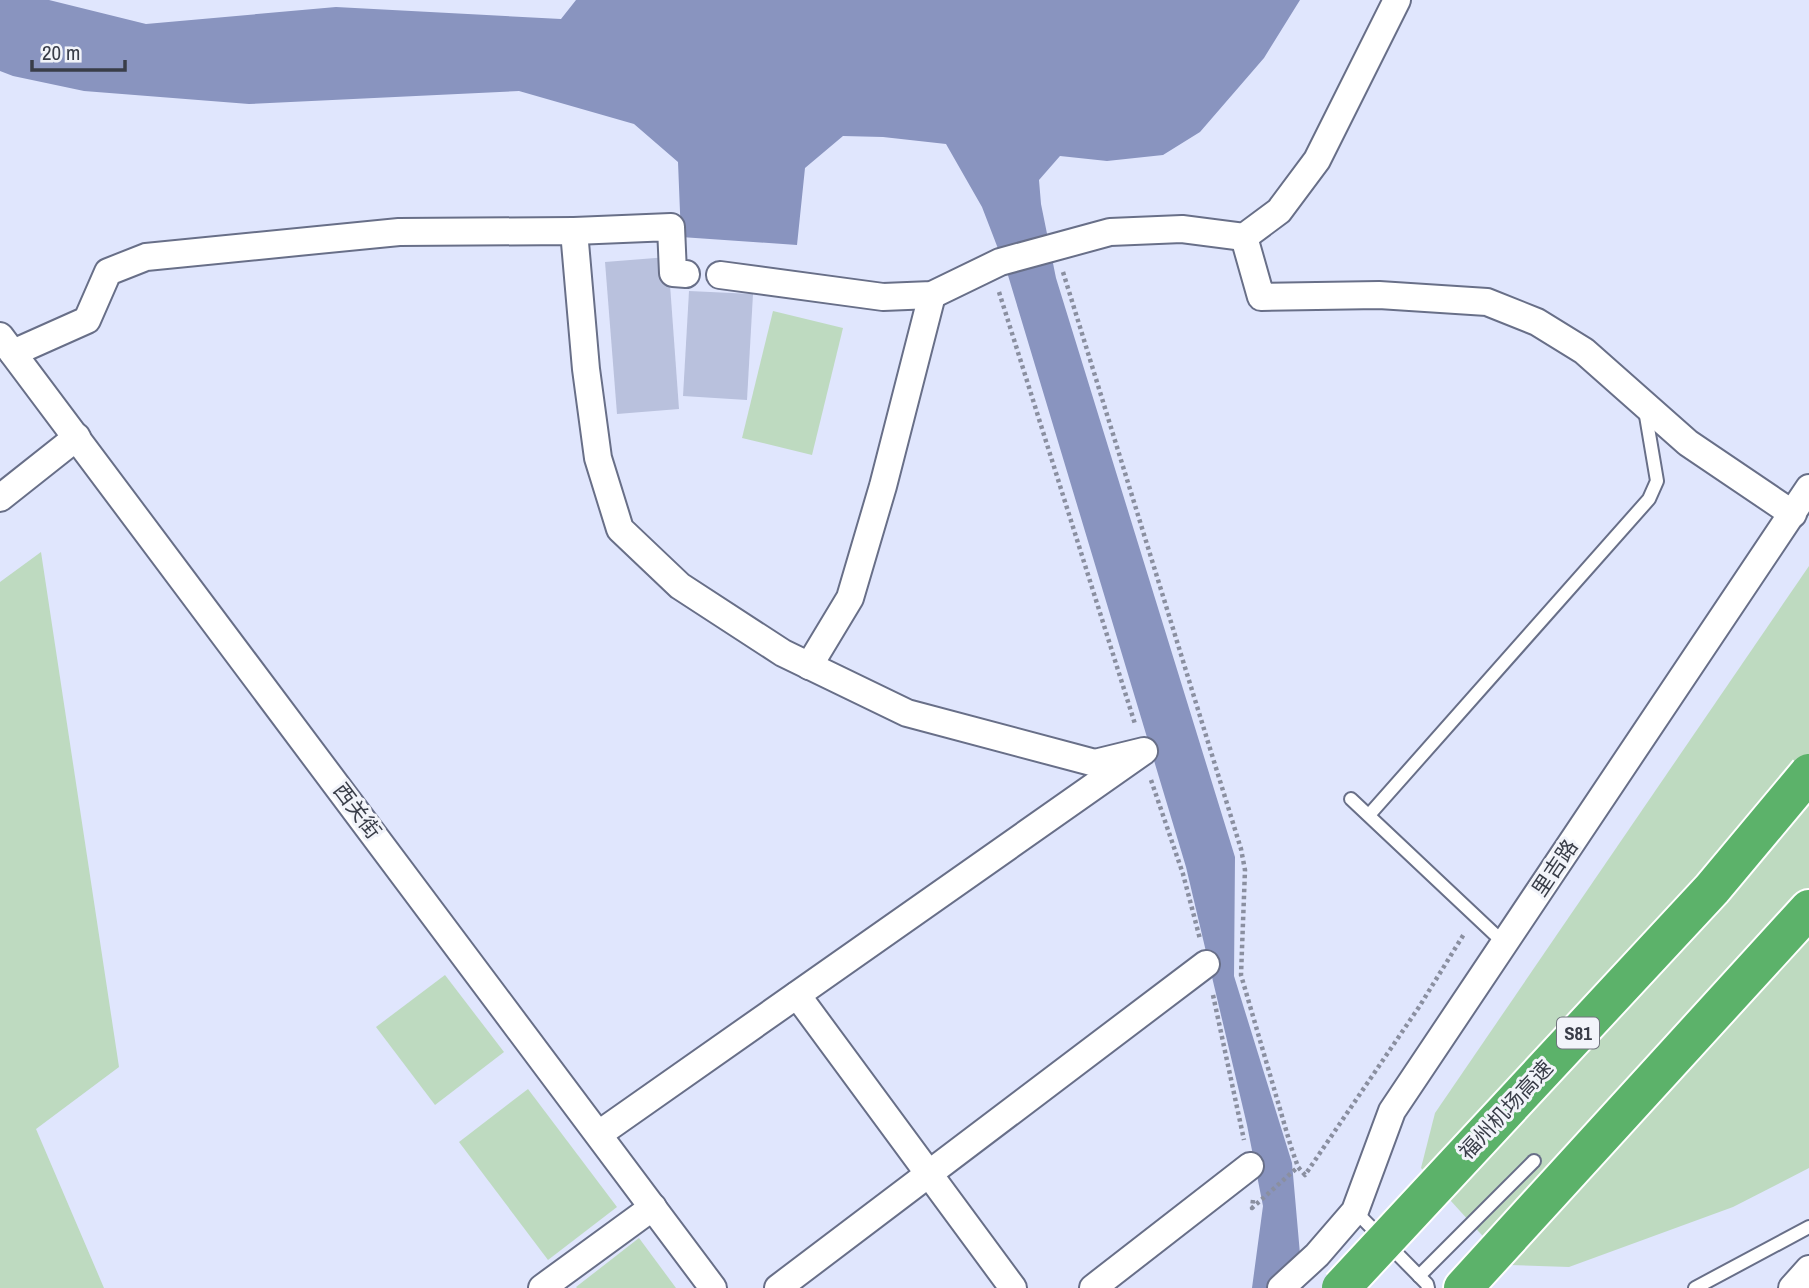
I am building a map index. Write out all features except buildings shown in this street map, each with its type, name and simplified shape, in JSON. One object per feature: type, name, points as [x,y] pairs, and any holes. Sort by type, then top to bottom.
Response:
[{"type":"highway","name":"福州机场高速","points":[[1341,1288],[1712,889],[1809,773]]},
{"type":"highway","points":[[1434,1285],[1809,909]]},
{"type":"street","points":[[720,275],[883,296],[932,295],[1000,262],[1110,232],[1182,229],[1244,237],[1279,211],[1317,160],[1397,0]]},
{"type":"street","points":[[7,344],[87,320],[108,272],[146,257],[399,232],[574,231],[671,227],[673,273],[686,274]]},
{"type":"street","points":[[574,231],[586,369],[598,458],[620,529],[680,586],[783,653],[907,713],[1095,763],[1144,751],[600,1134]]},
{"type":"street","points":[[1244,237],[1261,297],[1379,295],[1487,302],[1537,322],[1584,351],[1688,443],[1793,514]]},
{"type":"street","points":[[809,666],[850,598],[883,486],[932,295]]},
{"type":"street","name":"西关街","points":[[7,344],[713,1288]]},
{"type":"street","points":[[0,498],[78,437]]},
{"type":"street","name":"里吉路","points":[[1281,1288],[1317,1255],[1354,1211],[1392,1111],[1809,488]]},
{"type":"street","points":[[778,1288],[1206,964]]},
{"type":"street","points":[[797,995],[1013,1288]]},
{"type":"street","points":[[1093,1288],[1251,1166]]},
{"type":"street","points":[[542,1288],[653,1207]]},
{"type":"street","points":[[1792,1288],[1809,1269]]},
{"type":"lane","points":[[1369,815],[1649,499],[1657,481],[1644,404]]},
{"type":"lane","points":[[1351,799],[1504,944]]},
{"type":"lane","points":[[1354,1211],[1434,1285],[1534,1161]]},
{"type":"lane","points":[[1695,1288],[1809,1227]]},
{"type":"path","points":[[1063,271],[1241,849],[1245,870],[1241,975],[1298,1167],[1305,1175],[1419,1007],[1475,915]]},
{"type":"path","points":[[1257,1204],[1298,1167]]},
{"type":"green space","points":[[773,311],[843,328],[812,455],[742,438]]},
{"type":"green space","points":[[41,552],[119,1067],[36,1129],[104,1288],[0,1288],[0,582]]},
{"type":"green space","points":[[1809,566],[1809,1168],[1733,1207],[1569,1267],[1509,1265],[1421,1168],[1435,1113]]},
{"type":"green space","points":[[445,975],[504,1052],[435,1105],[376,1027]]},
{"type":"green space","points":[[528,1089],[617,1207],[548,1260],[459,1142]]},
{"type":"green space","points":[[639,1238],[676,1288],[576,1287]]},
{"type":"water","points":[[0,0],[49,0],[146,24],[336,7],[561,19],[576,0],[1300,0],[1264,58],[1200,132],[1163,155],[1107,161],[1060,156],[1039,180],[1041,204],[1056,278],[1235,857],[1234,976],[1292,1163],[1303,1288],[1252,1288],[1263,1206],[1247,1125],[1186,867],[1007,272],[982,207],[946,144],[883,137],[843,136],[805,168],[797,245],[681,237],[678,162],[634,124],[519,91],[249,104],[84,91],[0,71]]}]
